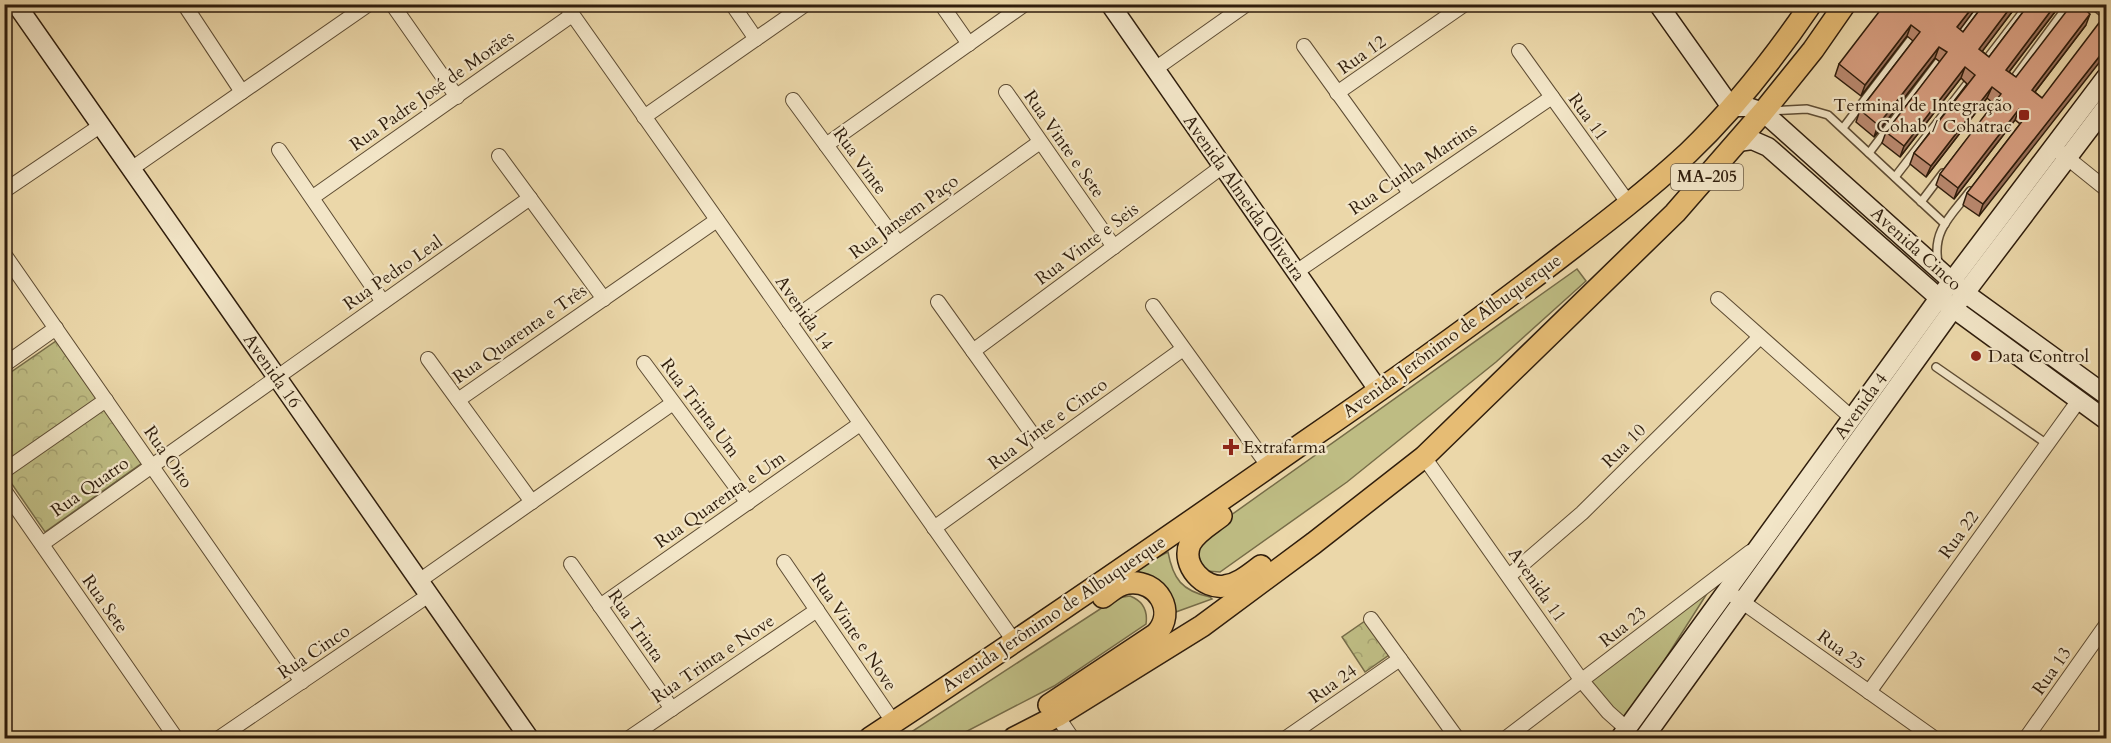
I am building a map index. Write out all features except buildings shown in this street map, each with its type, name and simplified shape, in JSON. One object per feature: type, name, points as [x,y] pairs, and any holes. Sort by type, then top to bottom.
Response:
[{"type":"main road","name":"Avenida 16","points":[[16,4],[529,738]]},
{"type":"main road","name":"Avenida Almeida Oliveira","points":[[1110,4],[1379,391]]},
{"type":"main road","points":[[1658,4],[1731,107],[1748,106],[1763,112],[1814,50],[1845,4]]},
{"type":"main road","name":"Avenida Jerônimo de Albuquerque","points":[[870,738],[1379,391],[1498,305],[1629,204],[1689,152],[1731,107],[1772,58],[1810,4]]},
{"type":"main road","name":"Avenida 4","points":[[2061,153],[2106,77]]},
{"type":"main road","name":"Avenida 4","points":[[1641,735],[1743,602],[1946,303],[1952,282],[2061,153],[2106,107]]},
{"type":"main road","name":"MA-205","points":[[1424,457],[1675,213],[1763,112]]},
{"type":"main road","name":"Avenida Cinco","points":[[1763,112],[1952,282],[2106,395]]},
{"type":"main road","name":"Avenida Cinco","points":[[1738,142],[1752,140],[1768,147],[1946,303],[2106,420]]},
{"type":"main road","name":"Avenida 4","points":[[1641,735],[1727,591],[1852,418],[1946,303]]},
{"type":"main road","points":[[1379,391],[1301,458],[1194,537],[1188,551],[1194,571],[1202,580],[1211,585],[1221,587],[1238,582],[1424,457]]},
{"type":"main road","points":[[1014,738],[1056,716],[1202,626],[1424,457]]},
{"type":"main road","points":[[894,723],[1028,648],[1122,584],[1139,583],[1154,591],[1164,603],[1166,616],[1156,634],[995,738]]},
{"type":"street","points":[[184,4],[242,92]]},
{"type":"street","points":[[131,169],[369,4]]},
{"type":"street","points":[[392,4],[456,97]]},
{"type":"street","points":[[732,4],[756,39]]},
{"type":"street","points":[[644,117],[806,4]]},
{"type":"street","points":[[941,4],[969,44]]},
{"type":"street","points":[[826,145],[1025,4]]},
{"type":"street","points":[[1155,69],[1247,4]]},
{"type":"street","name":"Rua 12","points":[[1337,93],[1466,4]]},
{"type":"street","name":"Rua Padre José de Morães","points":[[313,197],[456,97],[568,10]]},
{"type":"street","name":"Avenida 14","points":[[568,10],[1014,641]]},
{"type":"street","name":"Rua 12","points":[[1304,46],[1410,194]]},
{"type":"street","name":"Rua 11","points":[[1518,51],[1629,204]]},
{"type":"street","name":"Rua Vinte e Sete","points":[[1005,92],[1114,247]]},
{"type":"street","name":"Rua Cunha Martins","points":[[1296,272],[1552,97]]},
{"type":"street","name":"Rua Vinte","points":[[793,100],[898,243]]},
{"type":"street","points":[[4,191],[100,126]]},
{"type":"street","name":"Rua Jansem Paço","points":[[789,322],[1040,142]]},
{"type":"street","points":[[279,150],[383,302]]},
{"type":"street","points":[[2061,153],[2106,189]]},
{"type":"street","name":"Rua Quarenta e Três","points":[[498,156],[604,299]]},
{"type":"street","name":"Rua Vinte e Seis","points":[[973,351],[1222,166]]},
{"type":"street","name":"Rua Pedro Leal","points":[[276,377],[530,198]]},
{"type":"street","name":"Rua Quarenta e Três","points":[[458,400],[717,220]]},
{"type":"street","name":"Rua Oito","points":[[4,254],[302,682]]},
{"type":"street","points":[[1718,299],[1852,418]]},
{"type":"street","points":[[938,302],[1043,449]]},
{"type":"street","points":[[1152,306],[1269,467]]},
{"type":"street","points":[[4,365],[56,328]]},
{"type":"street","name":"Rua 10","points":[[1509,576],[1582,513],[1760,337]]},
{"type":"street","name":"Rua Vinte e Cinco","points":[[934,528],[1183,349]]},
{"type":"street","points":[[428,359],[532,502]]},
{"type":"street","name":"Rua Trinta Um","points":[[644,363],[748,502]]},
{"type":"street","name":"Rua Quatro","points":[[42,544],[276,377]]},
{"type":"street","points":[[4,471],[106,400]]},
{"type":"street","name":"Rua 22","points":[[1869,693],[2079,400]]},
{"type":"street","name":"Rua Cinco","points":[[219,738],[302,682],[532,502],[673,403]]},
{"type":"street","name":"Rua Quarenta e Um","points":[[600,606],[860,424]]},
{"type":"street","name":"Avenida 11","points":[[1424,457],[1582,681],[1608,712],[1641,735]]},
{"type":"street","name":"Rua Sete","points":[[4,490],[176,738]]},
{"type":"street","name":"Rua 23","points":[[1506,738],[1761,543]]},
{"type":"street","name":"Rua Vinte e Nove","points":[[784,562],[894,723]]},
{"type":"street","name":"Rua Trinta","points":[[571,564],[672,709]]},
{"type":"street","name":"Rua 25","points":[[1727,591],[1928,737]]},
{"type":"street","name":"Rua Trinta e Nove","points":[[629,738],[817,610]]},
{"type":"street","points":[[1371,619],[1457,738]]},
{"type":"street","name":"Rua 13","points":[[2026,738],[2106,625]]},
{"type":"street","name":"Rua 24","points":[[1286,738],[1400,659]]},
{"type":"street","points":[[1056,716],[1069,737]]},
{"type":"lane","points":[[1928,17],[1938,4]]},
{"type":"lane","points":[[1955,40],[1983,4]]},
{"type":"lane","points":[[1981,66],[2029,4]]},
{"type":"lane","points":[[2008,86],[2069,4]]},
{"type":"lane","points":[[2092,4],[2106,15],[2099,24]]},
{"type":"lane","points":[[1843,128],[1911,39]]},
{"type":"lane","points":[[1869,153],[1939,61]]},
{"type":"lane","points":[[1895,177],[1967,84]]},
{"type":"lane","points":[[1763,112],[1808,109],[1828,115],[1945,225]]},
{"type":"lane","points":[[1921,202],[1948,166]]},
{"type":"lane","points":[[1952,282],[1935,247],[1945,225],[1973,188]]},
{"type":"lane","points":[[1936,366],[2047,444]]},
{"type":"green space","points":[[1577,269],[1586,281],[1496,362],[1347,482],[1220,572],[1206,571],[1197,563],[1196,540]]},
{"type":"green space","points":[[56,341],[142,463],[45,532],[5,474],[4,377]]},
{"type":"green space","points":[[1168,552],[1173,570],[1180,582],[1192,591],[1212,599],[1173,613],[1147,575],[1136,571],[1136,568]]},
{"type":"green space","points":[[1722,570],[1627,719],[1607,703],[1588,682]]},
{"type":"green space","points":[[1130,596],[1144,607],[1146,624],[1054,686],[954,738],[902,738],[1117,598]]},
{"type":"green space","points":[[1365,621],[1389,655],[1365,672],[1342,637]]},
{"type":"place","name":"Terminal de Integração Cohab / Cohatrac","points":[[2024,115]]},
{"type":"place","name":"Data Control","points":[[1976,356]]},
{"type":"place","name":"Extrafarma","points":[[1231,447]]}]
